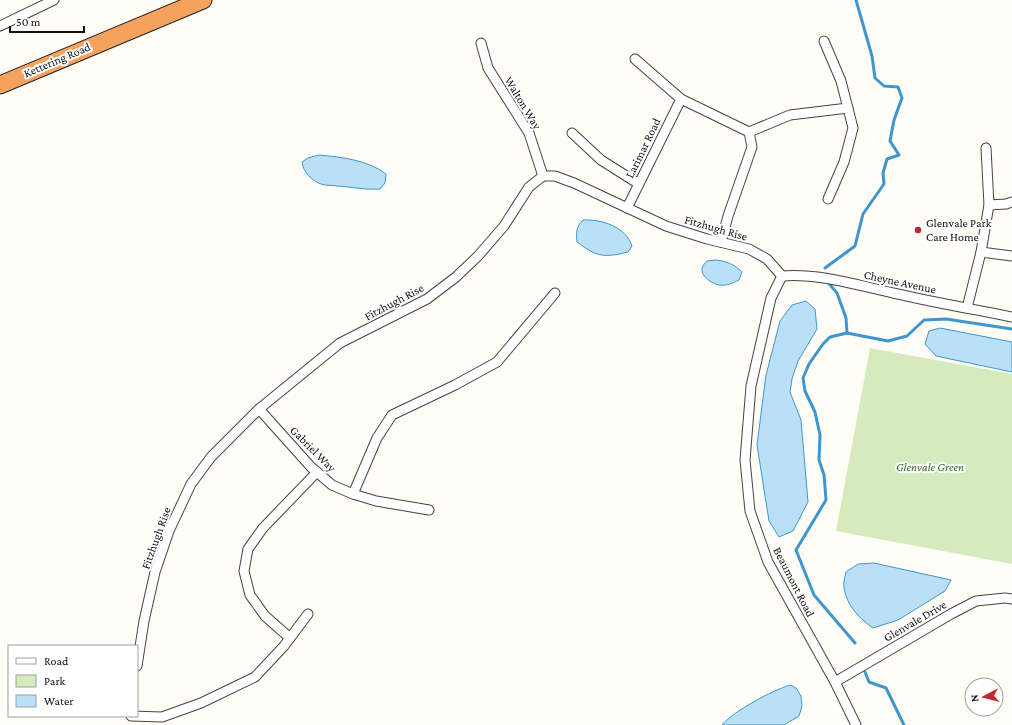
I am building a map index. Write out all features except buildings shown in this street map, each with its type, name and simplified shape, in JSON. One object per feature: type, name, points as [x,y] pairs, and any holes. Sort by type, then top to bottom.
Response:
[{"type":"highway","name":"Kettering Road","points":[[0,85],[203,0]]},
{"type":"street","points":[[0,26],[54,0]]},
{"type":"street","points":[[824,40],[841,81],[853,128],[844,162],[828,199]]},
{"type":"street","name":"Walton Way","points":[[481,43],[488,68],[529,133],[543,176]]},
{"type":"street","points":[[635,59],[681,99],[749,132],[790,115],[848,108]]},
{"type":"street","name":"Larimar Road","points":[[627,208],[681,99]]},
{"type":"street","points":[[721,242],[728,216],[752,147],[749,132]]},
{"type":"street","points":[[572,133],[601,160],[639,184]]},
{"type":"street","points":[[968,308],[990,205],[986,148]]},
{"type":"street","name":"Fitzhugh Rise","points":[[138,660],[144,621],[155,572],[169,531],[191,484],[211,457],[259,409],[340,343],[427,299],[456,278],[478,256],[504,226],[529,187],[543,176],[555,176],[574,183],[666,226],[749,249],[767,258],[782,276]]},
{"type":"street","points":[[990,205],[1012,202]]},
{"type":"street","points":[[981,252],[1012,256]]},
{"type":"street","name":"Cheyne Avenue","points":[[782,276],[798,274],[845,282],[1012,318]]},
{"type":"street","name":"Beaumont Road","points":[[782,276],[771,298],[751,386],[744,460],[750,511],[768,562],[835,682],[856,725]]},
{"type":"street","points":[[353,494],[377,438],[392,415],[455,385],[497,362],[554,293]]},
{"type":"street","name":"Gabriel Way","points":[[259,409],[316,472],[332,485],[353,494],[376,500],[429,510]]},
{"type":"street","points":[[290,638],[265,616],[250,595],[244,571],[248,549],[263,528],[316,472]]},
{"type":"street","name":"Glenvale Drive","points":[[835,682],[950,614],[976,601],[1005,598],[1012,600]]},
{"type":"street","points":[[138,716],[162,717],[201,703],[255,677],[290,638],[308,614]]},
{"type":"green space","name":"Glenvale Green","points":[[870,348],[1012,374],[1012,564],[836,531]]},
{"type":"water","points":[[319,155],[345,158],[371,165],[386,174],[385,183],[380,189],[364,189],[318,183],[306,173],[302,162],[308,158]]},
{"type":"water","points":[[583,220],[598,221],[619,229],[629,239],[632,246],[628,252],[613,255],[601,255],[590,251],[577,242],[577,230]]},
{"type":"water","points":[[715,260],[730,263],[739,269],[742,272],[739,280],[730,284],[717,285],[708,280],[702,272],[702,267],[707,261]]},
{"type":"water","points":[[806,301],[815,309],[817,329],[798,361],[792,379],[790,392],[801,420],[808,502],[793,531],[779,537],[769,521],[757,445],[766,375],[780,321],[792,305]]},
{"type":"water","points":[[940,328],[1012,342],[1012,372],[936,356],[925,344],[929,331]]},
{"type":"water","points":[[874,563],[951,580],[945,591],[898,620],[873,628],[854,611],[848,600],[844,584],[846,572],[858,564]]},
{"type":"water","points":[[790,685],[796,688],[801,696],[802,706],[799,716],[784,725],[722,725],[734,714],[753,702]]},
{"type":"waterway","points":[[825,268],[855,246],[863,214],[884,184],[883,173],[887,159],[899,155],[890,141],[894,120],[902,98],[898,87],[884,86],[875,78],[872,56],[856,0]]},
{"type":"waterway","points":[[826,280],[837,293],[846,318],[847,333]]},
{"type":"waterway","points":[[855,643],[814,595],[796,550],[826,500],[824,475],[819,460],[820,435],[815,412],[805,391],[803,378],[809,364],[823,344],[830,337],[847,333],[888,341],[907,336],[924,320],[946,319],[1012,329]]},
{"type":"waterway","points":[[865,672],[869,682],[886,688],[904,725]]},
{"type":"place","name":"Glenvale Park Care Home","points":[[918,230]]}]
